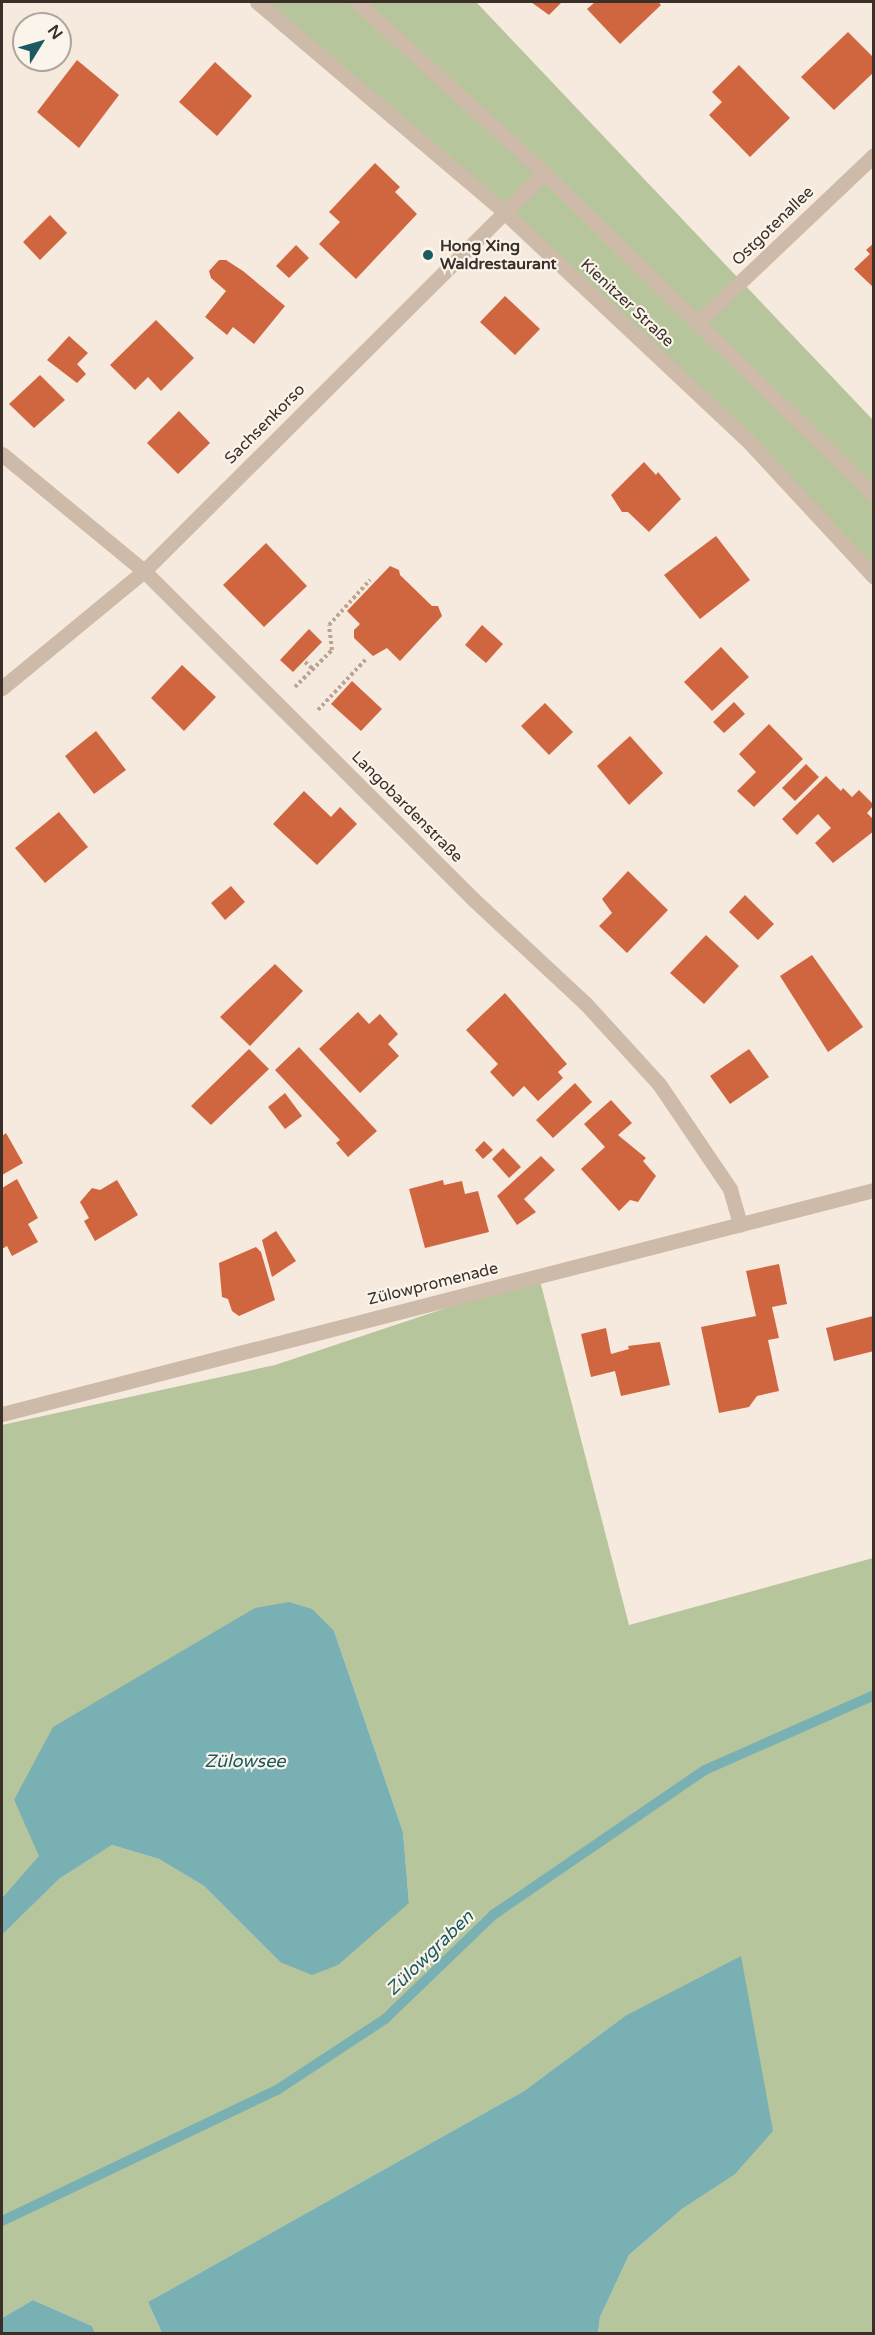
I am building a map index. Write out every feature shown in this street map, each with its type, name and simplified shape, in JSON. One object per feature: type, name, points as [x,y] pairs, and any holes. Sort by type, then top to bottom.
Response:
[{"type":"street","name":"Kienitzer Straße","points":[[257,2],[502,210],[749,442],[873,577]]},
{"type":"street","name":"Kienitzer Straße","points":[[357,2],[544,173],[873,495]]},
{"type":"street","name":"Ostgotenallee","points":[[697,323],[873,155]]},
{"type":"street","name":"Sachsenkorso","points":[[2,688],[144,571],[502,210],[544,173]]},
{"type":"street","name":"Langobardenstraße","points":[[2,454],[144,571],[301,728],[585,1003],[659,1084],[730,1189],[740,1225]]},
{"type":"street","name":"Zülowpromenade","points":[[2,1414],[873,1190]]},
{"type":"path","points":[[278,705],[332,650],[329,625],[370,580]]},
{"type":"path","points":[[301,728],[367,658]]},
{"type":"path","points":[[305,662],[313,669]]},
{"type":"green space","points":[[257,2],[476,2],[873,420],[873,577],[749,442],[502,210]]},
{"type":"green space","points":[[539,1277],[629,1625],[873,1558],[873,2333],[598,2333],[600,2317],[629,2255],[682,2209],[734,2175],[625,2016],[524,2091],[148,2302],[162,2333],[95,2333],[92,2326],[33,2300],[2,2318],[2,1935],[59,1879],[112,1845],[159,1859],[204,1886],[280,1962],[409,1903],[403,1832],[334,1631],[14,1800],[40,1856],[2,1898],[2,1425],[275,1365]]},
{"type":"water","name":"Zülowsee","points":[[289,1602],[312,1609],[334,1631],[403,1832],[409,1903],[338,1965],[312,1975],[280,1962],[204,1886],[159,1859],[112,1845],[59,1879],[2,1935],[2,1898],[39,1856],[14,1800],[53,1727],[255,1608]]},
{"type":"water","points":[[741,1956],[773,2131],[734,2175],[682,2209],[629,2255],[600,2317],[598,2333],[162,2333],[148,2302],[524,2091],[625,2016]]},
{"type":"water","points":[[33,2300],[92,2326],[95,2333],[2,2333],[2,2318]]},
{"type":"building","points":[[531,2],[562,2],[549,15]]},
{"type":"building","points":[[595,2],[658,2],[661,5],[620,44],[587,9]]},
{"type":"building","points":[[848,32],[874,58],[874,72],[834,110],[801,77]]},
{"type":"building","points":[[77,60],[119,95],[79,148],[37,112],[68,72],[72,72],[72,66]]},
{"type":"building","points":[[215,62],[252,96],[217,136],[179,102]]},
{"type":"building","points":[[739,65],[790,118],[750,157],[709,115],[722,102],[712,92]]},
{"type":"building","points":[[375,163],[400,187],[395,192],[417,214],[356,279],[319,244],[340,222],[329,212]]},
{"type":"building","points":[[50,215],[67,233],[40,260],[23,242]]},
{"type":"building","points":[[874,243],[874,288],[854,269],[870,254],[866,250]]},
{"type":"building","points":[[296,245],[309,258],[289,278],[276,266]]},
{"type":"building","points":[[219,260],[226,260],[243,271],[285,306],[254,344],[233,327],[227,335],[205,317],[226,291],[211,278],[209,271]]},
{"type":"building","points":[[505,296],[540,329],[515,355],[480,322]]},
{"type":"building","points":[[156,320],[194,358],[161,391],[148,377],[135,390],[110,365]]},
{"type":"building","points":[[69,336],[88,353],[77,364],[86,374],[77,383],[47,360]]},
{"type":"building","points":[[40,375],[65,400],[34,428],[9,404]]},
{"type":"building","points":[[179,411],[210,443],[178,474],[147,443]]},
{"type":"building","points":[[644,462],[656,475],[658,472],[681,499],[649,532],[628,512],[622,512],[611,495]]},
{"type":"building","points":[[716,536],[750,580],[700,619],[664,575]]},
{"type":"building","points":[[266,543],[307,586],[264,627],[223,585]]},
{"type":"building","points":[[390,566],[399,570],[400,575],[432,606],[438,606],[442,616],[400,661],[387,648],[373,656],[354,638],[354,630],[360,624],[347,611]]},
{"type":"building","points":[[482,625],[503,644],[486,663],[465,645]]},
{"type":"building","points":[[309,629],[322,642],[293,672],[280,660]]},
{"type":"building","points":[[721,647],[749,677],[712,711],[684,682]]},
{"type":"building","points":[[182,665],[216,697],[184,731],[151,698]]},
{"type":"building","points":[[352,681],[382,709],[361,731],[331,704]]},
{"type":"building","points":[[734,702],[745,714],[724,733],[713,722]]},
{"type":"building","points":[[545,703],[573,732],[549,755],[521,726]]},
{"type":"building","points":[[769,724],[803,759],[754,807],[737,791],[756,772],[739,754]]},
{"type":"building","points":[[96,731],[126,770],[94,794],[65,756]]},
{"type":"building","points":[[630,736],[663,773],[629,805],[597,766]]},
{"type":"building","points":[[806,764],[819,777],[795,801],[782,788]]},
{"type":"building","points":[[826,776],[841,791],[843,788],[852,797],[859,790],[874,805],[867,813],[874,820],[874,831],[833,863],[815,843],[831,828],[818,814],[797,835],[782,819]]},
{"type":"building","points":[[304,791],[331,817],[340,807],[357,824],[317,865],[273,824]]},
{"type":"building","points":[[59,812],[88,847],[45,883],[15,848]]},
{"type":"building","points":[[628,871],[668,910],[627,953],[599,926],[612,913],[602,899]]},
{"type":"building","points":[[231,886],[245,902],[225,920],[211,903]]},
{"type":"building","points":[[745,895],[774,924],[758,940],[729,912]]},
{"type":"building","points":[[706,935],[739,966],[704,1004],[670,973]]},
{"type":"building","points":[[812,955],[863,1027],[828,1052],[780,976]]},
{"type":"building","points":[[275,964],[303,991],[250,1046],[220,1017]]},
{"type":"building","points":[[505,993],[567,1064],[558,1072],[563,1078],[538,1101],[524,1086],[513,1097],[490,1072],[498,1064],[466,1030]]},
{"type":"building","points":[[358,1012],[369,1024],[380,1014],[398,1034],[388,1044],[399,1056],[360,1093],[319,1049]]},
{"type":"building","points":[[299,1047],[377,1131],[348,1157],[336,1143],[340,1140],[275,1070]]},
{"type":"building","points":[[249,1049],[269,1069],[211,1125],[191,1106]]},
{"type":"building","points":[[749,1049],[769,1077],[730,1104],[710,1076]]},
{"type":"building","points":[[575,1083],[592,1102],[553,1138],[536,1120]]},
{"type":"building","points":[[285,1093],[302,1116],[285,1129],[268,1107]]},
{"type":"building","points":[[611,1100],[632,1123],[618,1135],[646,1158],[643,1161],[656,1176],[638,1202],[630,1200],[619,1211],[581,1169],[605,1147],[584,1124]]},
{"type":"building","points":[[6,1133],[23,1163],[2,1175],[2,1136]]},
{"type":"building","points":[[484,1141],[493,1150],[483,1159],[475,1150]]},
{"type":"building","points":[[503,1148],[521,1167],[509,1178],[492,1159]]},
{"type":"building","points":[[541,1156],[555,1170],[524,1199],[536,1212],[517,1225],[497,1196]]},
{"type":"building","points":[[17,1179],[38,1218],[28,1224],[38,1242],[12,1256],[7,1246],[2,1249],[2,1188]]},
{"type":"building","points":[[117,1180],[138,1215],[95,1241],[84,1221],[89,1218],[80,1202],[92,1188],[100,1190]]},
{"type":"building","points":[[443,1180],[444,1185],[462,1181],[465,1194],[478,1191],[489,1232],[425,1248],[409,1189]]},
{"type":"building","points":[[276,1231],[296,1261],[272,1277],[262,1240]]},
{"type":"building","points":[[256,1247],[261,1252],[275,1300],[239,1316],[232,1311],[228,1299],[222,1297],[219,1263]]},
{"type":"building","points":[[779,1264],[787,1304],[772,1307],[779,1338],[768,1340],[779,1391],[757,1396],[749,1407],[719,1413],[701,1327],[756,1316],[746,1271]]},
{"type":"building","points":[[873,1316],[874,1351],[834,1361],[826,1328]]},
{"type":"building","points":[[606,1328],[611,1354],[629,1349],[628,1346],[660,1342],[670,1385],[621,1396],[615,1371],[591,1377],[581,1334]]},
{"type":"waterway","name":"Zülowgraben","points":[[2,2221],[277,2090],[385,2019],[493,1915],[705,1770],[874,1695]]},
{"type":"place","name":"Hong Xing Waldrestaurant","points":[[428,255]]}]
